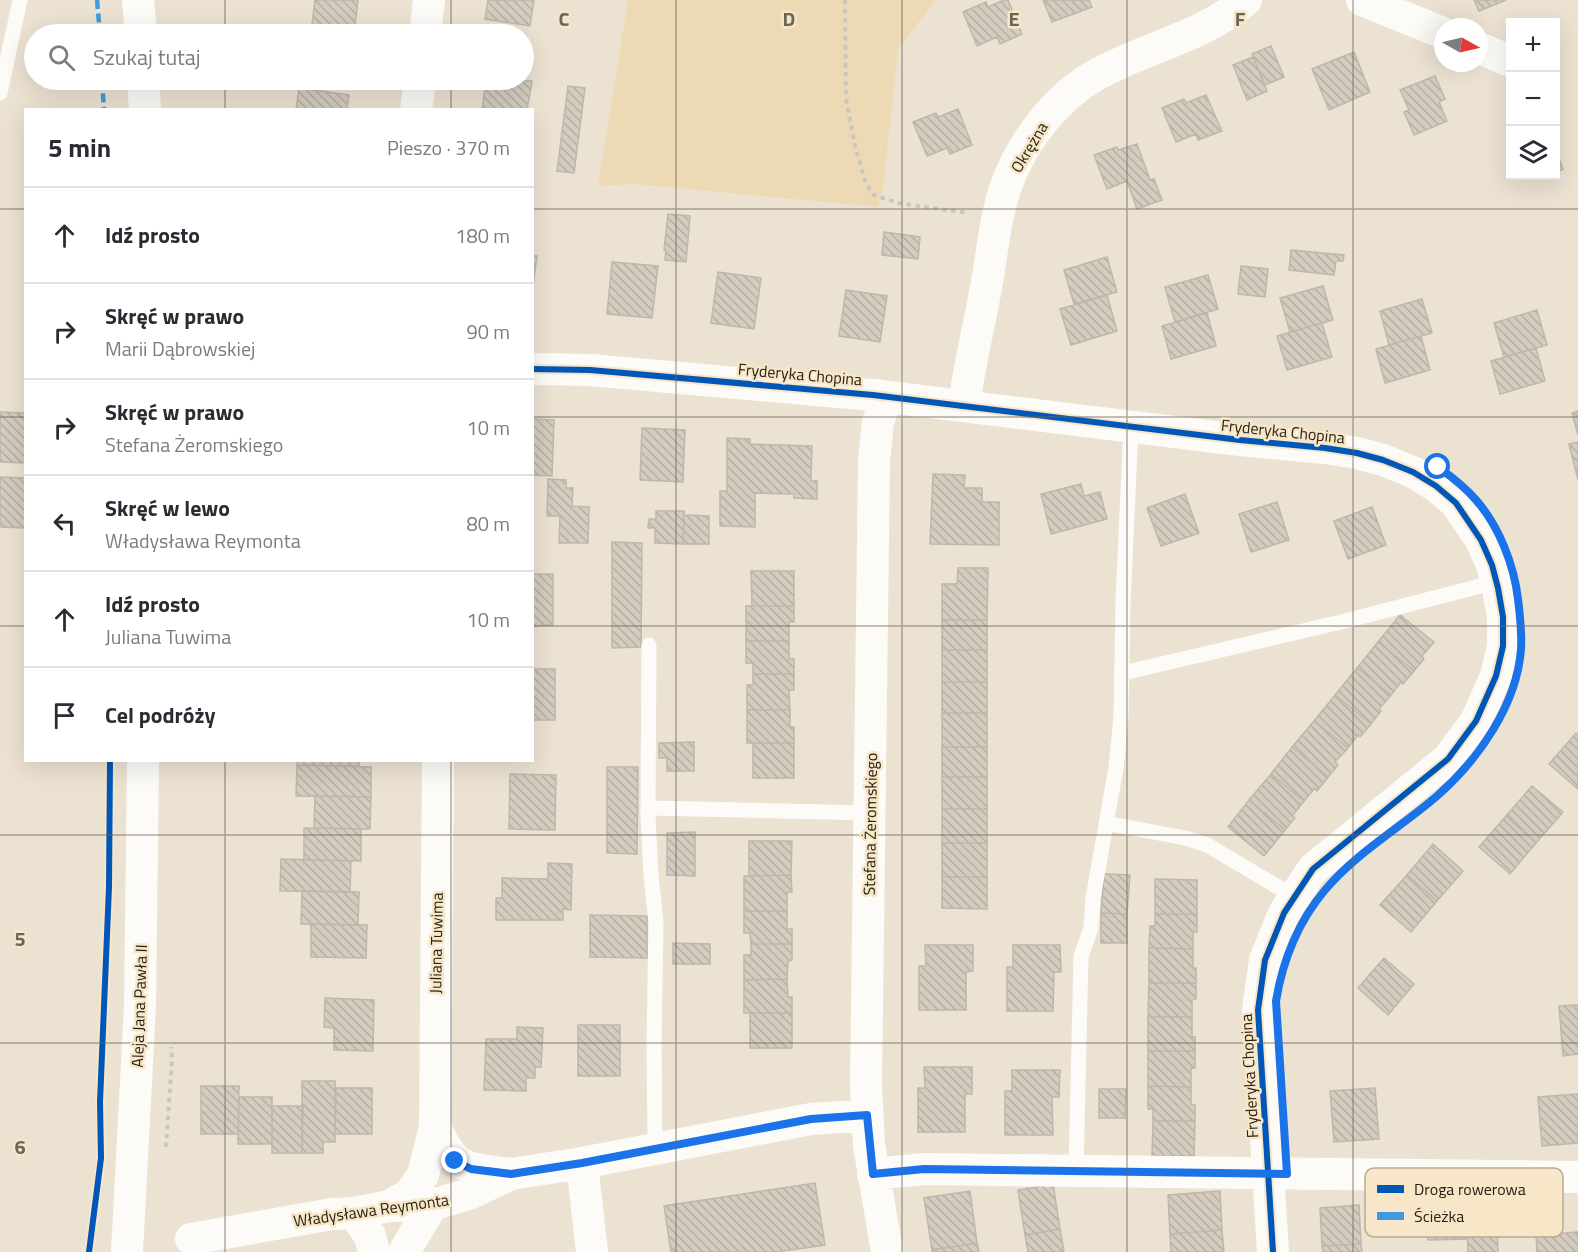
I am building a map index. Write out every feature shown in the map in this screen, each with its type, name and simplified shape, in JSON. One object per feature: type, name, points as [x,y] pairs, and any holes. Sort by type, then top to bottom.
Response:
[{"type":"street","points":[[138,0],[140,24]]},
{"type":"street","points":[[425,24],[429,0]]},
{"type":"street","name":"Okrężna","points":[[964,405],[970,361],[983,305],[998,218],[1006,187],[1021,153],[1057,105],[1095,75],[1201,30],[1224,17],[1246,0]]},
{"type":"street","points":[[1362,0],[1434,29]]},
{"type":"street","points":[[1488,52],[1506,59]]},
{"type":"street","points":[[144,90],[145,108]]},
{"type":"street","points":[[416,108],[419,90]]},
{"type":"street","name":"Fryderyka Chopina","points":[[534,369],[600,371],[887,397],[1357,453],[1413,472],[1456,503],[1470,521],[1486,551],[1496,582],[1503,617],[1503,646],[1496,676],[1476,721],[1448,759],[1313,869],[1284,913],[1264,960],[1258,1010],[1273,1252]]},
{"type":"street","name":"Stefana Żeromskiego","points":[[887,397],[878,422],[874,461],[867,1115],[873,1174],[887,1252]]},
{"type":"street","name":"Aleja Jana Pawła II","points":[[127,1252],[140,1006],[143,762]]},
{"type":"street","name":"Juliana Tuwima","points":[[389,1206],[409,1195],[423,1175],[435,1125],[438,762]]},
{"type":"street","name":"Władysława Reymonta","points":[[191,1239],[332,1214],[354,1213],[389,1206],[432,1205],[469,1194],[511,1174],[582,1163],[811,1119],[867,1115]]},
{"type":"street","name":"Juliana Tuwima","points":[[435,1125],[443,1144],[455,1161],[471,1169],[511,1174]]},
{"type":"street","points":[[582,1163],[592,1252]]},
{"type":"street","points":[[873,1174],[924,1169],[1365,1175]]},
{"type":"street","points":[[1563,1177],[1578,1177]]},
{"type":"street","points":[[404,1252],[432,1205]]},
{"type":"street","points":[[354,1213],[370,1236],[374,1252]]},
{"type":"lane","points":[[0,93],[20,0]]},
{"type":"lane","points":[[1076,1171],[1081,956],[1091,928],[1093,898],[1116,768],[1121,716],[1123,602],[1131,427]]},
{"type":"lane","points":[[1123,673],[1341,622],[1496,582]]},
{"type":"lane","points":[[649,645],[648,808],[656,922],[655,1148]]},
{"type":"lane","points":[[648,808],[870,813]]},
{"type":"lane","points":[[1106,823],[1185,838],[1207,845],[1295,897]]},
{"type":"path","points":[[845,0],[846,99],[855,146],[866,184],[874,195],[898,203],[998,218]]},
{"type":"shaded area","points":[[628,0],[936,0],[898,49],[883,190],[878,207],[635,184],[598,186]]},
{"type":"building","points":[[315,0],[358,0],[355,24],[312,24]]},
{"type":"building","points":[[488,0],[534,0],[530,24],[485,19]]},
{"type":"building","points":[[1008,0],[1022,34],[1000,44],[997,37],[977,46],[963,12],[986,2],[988,7]]},
{"type":"building","points":[[1043,0],[1089,0],[1092,7],[1052,22]]},
{"type":"building","points":[[1474,0],[1506,0],[1479,11]]},
{"type":"building","points":[[1271,46],[1284,77],[1265,85],[1252,54]]},
{"type":"building","points":[[1354,52],[1370,92],[1329,110],[1312,69]]},
{"type":"building","points":[[1253,57],[1267,91],[1247,100],[1233,65]]},
{"type":"building","points":[[1435,76],[1445,99],[1439,102],[1447,121],[1414,135],[1404,112],[1409,110],[1400,90]]},
{"type":"building","points":[[568,86],[585,88],[574,173],[557,171]]},
{"type":"building","points":[[299,90],[349,95],[347,108],[296,108]]},
{"type":"building","points":[[485,90],[530,90],[527,108],[482,108]]},
{"type":"building","points":[[1206,95],[1222,131],[1198,140],[1196,134],[1176,142],[1162,108],[1184,99],[1186,103]]},
{"type":"building","points":[[958,109],[972,145],[950,154],[947,148],[927,156],[913,122],[936,113],[938,117]]},
{"type":"building","points":[[1137,144],[1150,180],[1154,179],[1162,200],[1137,209],[1127,181],[1107,189],[1094,155],[1117,147],[1118,150]]},
{"type":"building","points":[[668,214],[690,216],[686,262],[665,260]]},
{"type":"building","points":[[884,232],[920,237],[918,259],[882,255]]},
{"type":"building","points":[[1291,250],[1344,255],[1343,261],[1336,261],[1334,275],[1289,270]]},
{"type":"building","points":[[534,256],[537,256],[534,278]]},
{"type":"building","points":[[1107,257],[1117,292],[1074,304],[1064,270]]},
{"type":"building","points":[[612,262],[658,266],[652,318],[607,314]]},
{"type":"building","points":[[1241,266],[1268,269],[1265,297],[1238,294]]},
{"type":"building","points":[[718,272],[761,278],[754,329],[711,323]]},
{"type":"building","points":[[1208,275],[1218,309],[1175,322],[1165,287]]},
{"type":"building","points":[[1323,286],[1333,320],[1290,332],[1280,298]]},
{"type":"building","points":[[846,290],[887,296],[880,342],[839,336]]},
{"type":"building","points":[[1107,295],[1117,331],[1071,345],[1060,309]]},
{"type":"building","points":[[1422,299],[1432,333],[1389,345],[1380,311]]},
{"type":"building","points":[[1537,310],[1547,345],[1504,357],[1494,323]]},
{"type":"building","points":[[1207,313],[1216,346],[1171,359],[1162,326]]},
{"type":"building","points":[[1322,323],[1332,357],[1287,370],[1277,336]]},
{"type":"building","points":[[1421,336],[1430,370],[1385,383],[1376,349]]},
{"type":"building","points":[[1536,348],[1545,381],[1500,394],[1491,361]]},
{"type":"building","points":[[1578,411],[1578,435],[1572,413]]},
{"type":"building","points":[[0,412],[24,413],[24,463],[0,462]]},
{"type":"building","points":[[534,419],[554,420],[552,476],[534,475]]},
{"type":"building","points":[[642,428],[685,430],[683,482],[640,480]]},
{"type":"building","points":[[727,438],[750,439],[750,444],[812,446],[811,481],[817,481],[817,499],[794,498],[794,494],[755,493],[755,527],[720,526],[720,491],[727,491]]},
{"type":"building","points":[[1578,442],[1578,480],[1569,444]]},
{"type":"building","points":[[933,474],[965,475],[964,488],[982,488],[982,502],[999,502],[999,545],[930,544]]},
{"type":"building","points":[[0,477],[24,478],[24,528],[0,527]]},
{"type":"building","points":[[548,479],[566,480],[566,488],[573,488],[572,506],[589,507],[588,543],[559,543],[560,516],[547,516]]},
{"type":"building","points":[[1081,484],[1084,496],[1100,492],[1107,519],[1051,534],[1041,494]]},
{"type":"building","points":[[1185,494],[1199,533],[1161,546],[1147,508]]},
{"type":"building","points":[[1277,502],[1289,540],[1251,552],[1239,514]]},
{"type":"building","points":[[1372,507],[1386,545],[1348,559],[1334,521]]},
{"type":"building","points":[[656,511],[684,511],[683,544],[655,543],[655,528],[648,528],[649,519],[656,519]]},
{"type":"building","points":[[684,515],[709,516],[709,544],[683,544]]},
{"type":"building","points":[[612,542],[642,543],[641,647],[612,648]]},
{"type":"building","points":[[958,568],[988,568],[987,620],[942,620],[942,584],[957,584]]},
{"type":"building","points":[[751,571],[794,571],[794,606],[752,606]]},
{"type":"building","points":[[534,574],[553,574],[553,625],[534,626]]},
{"type":"building","points":[[746,606],[794,606],[794,622],[789,622],[789,641],[746,641]]},
{"type":"building","points":[[1400,615],[1434,642],[1422,656],[1424,659],[1414,671],[1378,642]]},
{"type":"building","points":[[942,620],[987,620],[987,650],[942,650]]},
{"type":"building","points":[[746,641],[789,641],[789,659],[794,659],[794,674],[753,674],[753,663],[746,663]]},
{"type":"building","points":[[1378,642],[1414,671],[1391,695],[1357,668]]},
{"type":"building","points":[[942,650],[987,650],[987,682],[942,682]]},
{"type":"building","points":[[1357,668],[1391,695],[1379,709],[1381,711],[1371,724],[1335,695]]},
{"type":"building","points":[[534,669],[555,669],[555,720],[534,720]]},
{"type":"building","points":[[753,674],[794,674],[794,690],[789,690],[790,710],[747,710],[747,685],[753,685]]},
{"type":"building","points":[[942,682],[987,682],[987,713],[942,713]]},
{"type":"building","points":[[1335,695],[1371,724],[1348,748],[1314,721]]},
{"type":"building","points":[[747,710],[790,710],[790,727],[794,727],[794,743],[747,743]]},
{"type":"building","points":[[942,713],[987,713],[987,747],[942,747]]},
{"type":"building","points":[[1314,721],[1348,748],[1335,762],[1338,765],[1328,777],[1292,747]]},
{"type":"building","points":[[1576,733],[1578,735],[1578,789],[1549,764]]},
{"type":"building","points":[[694,742],[694,771],[667,771],[667,758],[659,758],[659,743]]},
{"type":"building","points":[[753,743],[794,743],[794,778],[753,778]]},
{"type":"building","points":[[942,747],[987,747],[987,777],[942,777]]},
{"type":"building","points":[[1292,747],[1328,777],[1317,791],[1315,788],[1304,801],[1271,774]]},
{"type":"building","points":[[297,762],[359,762],[359,766],[297,765]]},
{"type":"building","points":[[297,765],[371,767],[371,797],[296,796]]},
{"type":"building","points":[[607,767],[638,767],[637,854],[607,853]]},
{"type":"building","points":[[510,774],[556,775],[555,830],[509,829]]},
{"type":"building","points":[[1271,774],[1304,801],[1292,816],[1295,818],[1285,830],[1249,800]]},
{"type":"building","points":[[942,777],[987,777],[987,809],[942,809]]},
{"type":"building","points":[[1532,786],[1563,812],[1536,843],[1506,816]]},
{"type":"building","points":[[315,796],[371,797],[370,829],[314,828]]},
{"type":"building","points":[[1249,800],[1285,830],[1264,856],[1228,827]]},
{"type":"building","points":[[942,809],[987,809],[987,843],[942,843]]},
{"type":"building","points":[[1506,816],[1536,843],[1510,874],[1479,847]]},
{"type":"building","points":[[304,828],[361,829],[361,861],[304,860]]},
{"type":"building","points":[[695,832],[695,876],[667,875],[667,833]]},
{"type":"building","points":[[749,841],[792,841],[791,875],[749,876]]},
{"type":"building","points":[[942,843],[987,843],[987,877],[942,877]]},
{"type":"building","points":[[1433,844],[1463,871],[1437,901],[1407,875]]},
{"type":"building","points":[[281,859],[351,861],[350,892],[280,891]]},
{"type":"building","points":[[548,863],[572,864],[571,910],[563,909],[563,920],[496,920],[496,898],[502,898],[502,878],[548,879]]},
{"type":"building","points":[[1104,874],[1130,875],[1127,914],[1101,913]]},
{"type":"building","points":[[791,875],[792,892],[787,892],[787,911],[744,911],[744,876]]},
{"type":"building","points":[[1407,875],[1437,901],[1411,932],[1380,905]]},
{"type":"building","points":[[942,877],[987,877],[987,909],[942,908]]},
{"type":"building","points":[[1155,879],[1197,880],[1197,914],[1155,914]]},
{"type":"building","points":[[302,891],[359,892],[358,925],[301,924]]},
{"type":"building","points":[[744,911],[787,911],[787,929],[792,929],[792,944],[751,944],[750,933],[744,933]]},
{"type":"building","points":[[1101,913],[1127,914],[1127,943],[1101,943]]},
{"type":"building","points":[[1155,914],[1197,914],[1197,932],[1193,932],[1193,949],[1149,948],[1150,926],[1155,926]]},
{"type":"building","points":[[590,915],[647,916],[647,958],[590,957]]},
{"type":"building","points":[[311,924],[367,925],[366,958],[311,957]]},
{"type":"building","points":[[673,943],[710,944],[710,964],[673,964]]},
{"type":"building","points":[[751,944],[792,944],[792,960],[788,961],[787,979],[744,980],[744,955],[751,955]]},
{"type":"building","points":[[925,945],[973,945],[973,971],[966,972],[966,1010],[919,1010],[919,966],[926,966]]},
{"type":"building","points":[[1013,945],[1060,945],[1061,972],[1054,972],[1053,1011],[1007,1011],[1007,967],[1013,967]]},
{"type":"building","points":[[1149,948],[1193,949],[1196,983],[1149,983]]},
{"type":"building","points":[[1384,958],[1414,984],[1388,1015],[1358,988]]},
{"type":"building","points":[[787,979],[788,997],[792,997],[792,1013],[744,1013],[744,980]]},
{"type":"building","points":[[1149,983],[1196,983],[1196,999],[1192,1000],[1192,1017],[1148,1017]]},
{"type":"building","points":[[325,998],[374,1000],[373,1051],[334,1050],[334,1028],[324,1027]]},
{"type":"building","points":[[1578,1005],[1578,1054],[1563,1056],[1559,1006]]},
{"type":"building","points":[[750,1013],[792,1013],[792,1048],[750,1048]]},
{"type":"building","points":[[1148,1017],[1192,1017],[1195,1051],[1148,1051]]},
{"type":"building","points":[[578,1025],[620,1025],[620,1076],[578,1076]]},
{"type":"building","points":[[517,1027],[543,1028],[541,1067],[535,1067],[535,1078],[526,1078],[526,1091],[484,1090],[486,1039],[517,1039]]},
{"type":"building","points":[[1148,1051],[1195,1051],[1195,1068],[1191,1068],[1191,1087],[1148,1086]]},
{"type":"building","points":[[924,1067],[972,1067],[972,1094],[965,1094],[965,1132],[918,1132],[918,1088],[925,1088]]},
{"type":"building","points":[[1012,1070],[1060,1070],[1059,1097],[1052,1097],[1053,1135],[1005,1135],[1005,1091],[1012,1091]]},
{"type":"building","points":[[302,1081],[335,1081],[335,1142],[323,1142],[323,1153],[302,1153]]},
{"type":"building","points":[[201,1086],[239,1086],[238,1134],[201,1134]]},
{"type":"building","points":[[1148,1086],[1191,1087],[1191,1105],[1195,1105],[1195,1121],[1153,1121],[1153,1109],[1148,1109]]},
{"type":"building","points":[[336,1088],[372,1088],[372,1134],[335,1134]]},
{"type":"building","points":[[1375,1088],[1379,1139],[1334,1142],[1330,1091]]},
{"type":"building","points":[[1099,1089],[1126,1089],[1125,1118],[1099,1118]]},
{"type":"building","points":[[1578,1094],[1578,1143],[1542,1146],[1538,1097]]},
{"type":"building","points":[[239,1097],[272,1097],[272,1144],[238,1144]]},
{"type":"building","points":[[272,1106],[303,1106],[302,1153],[272,1153]]},
{"type":"building","points":[[1153,1121],[1195,1121],[1194,1156],[1152,1156]]},
{"type":"building","points":[[815,1183],[825,1245],[776,1252],[671,1252],[664,1206]]},
{"type":"building","points":[[1053,1184],[1060,1229],[1025,1235],[1018,1190]]},
{"type":"building","points":[[970,1191],[977,1243],[932,1250],[924,1198]]},
{"type":"building","points":[[1220,1191],[1222,1230],[1170,1234],[1168,1195]]},
{"type":"building","points":[[1359,1205],[1361,1244],[1322,1246],[1320,1208]]},
{"type":"building","points":[[1060,1229],[1064,1252],[1028,1252],[1025,1235]]},
{"type":"building","points":[[1222,1230],[1224,1252],[1171,1252],[1170,1234]]},
{"type":"building","points":[[1578,1232],[1578,1252],[1537,1252],[1536,1237],[1563,1237],[1563,1233]]},
{"type":"building","points":[[1428,1237],[1468,1237],[1468,1239],[1428,1240]]},
{"type":"building","points":[[1467,1237],[1497,1237],[1498,1252],[1468,1252]]},
{"type":"building","points":[[977,1243],[979,1252],[932,1252],[932,1250]]},
{"type":"building","points":[[1361,1244],[1362,1252],[1323,1252],[1322,1246]]},
{"type":"marked path","points":[[97,0],[99,24]]},
{"type":"marked path","points":[[103,90],[104,108]]},
{"type":"cycle path","points":[[534,369],[590,370],[873,395],[1240,440],[1325,448],[1383,460],[1413,472],[1436,486],[1456,503],[1481,540],[1492,565],[1498,588],[1503,617],[1503,646],[1496,676],[1476,721],[1448,759],[1313,869],[1284,913],[1265,960],[1258,1010],[1273,1252]]},
{"type":"cycle path","points":[[89,1252],[101,1158],[100,1102],[109,887],[110,762]]},
{"type":"route","points":[[455,1161],[471,1169],[511,1174],[540,1171],[811,1119],[867,1115],[873,1174],[924,1169],[1287,1174],[1276,1001],[1281,973],[1297,933],[1309,911],[1326,888],[1364,852],[1456,778],[1486,740],[1498,720],[1510,696],[1517,670],[1521,649],[1520,614],[1511,565],[1489,517],[1461,484],[1438,467]]}]
